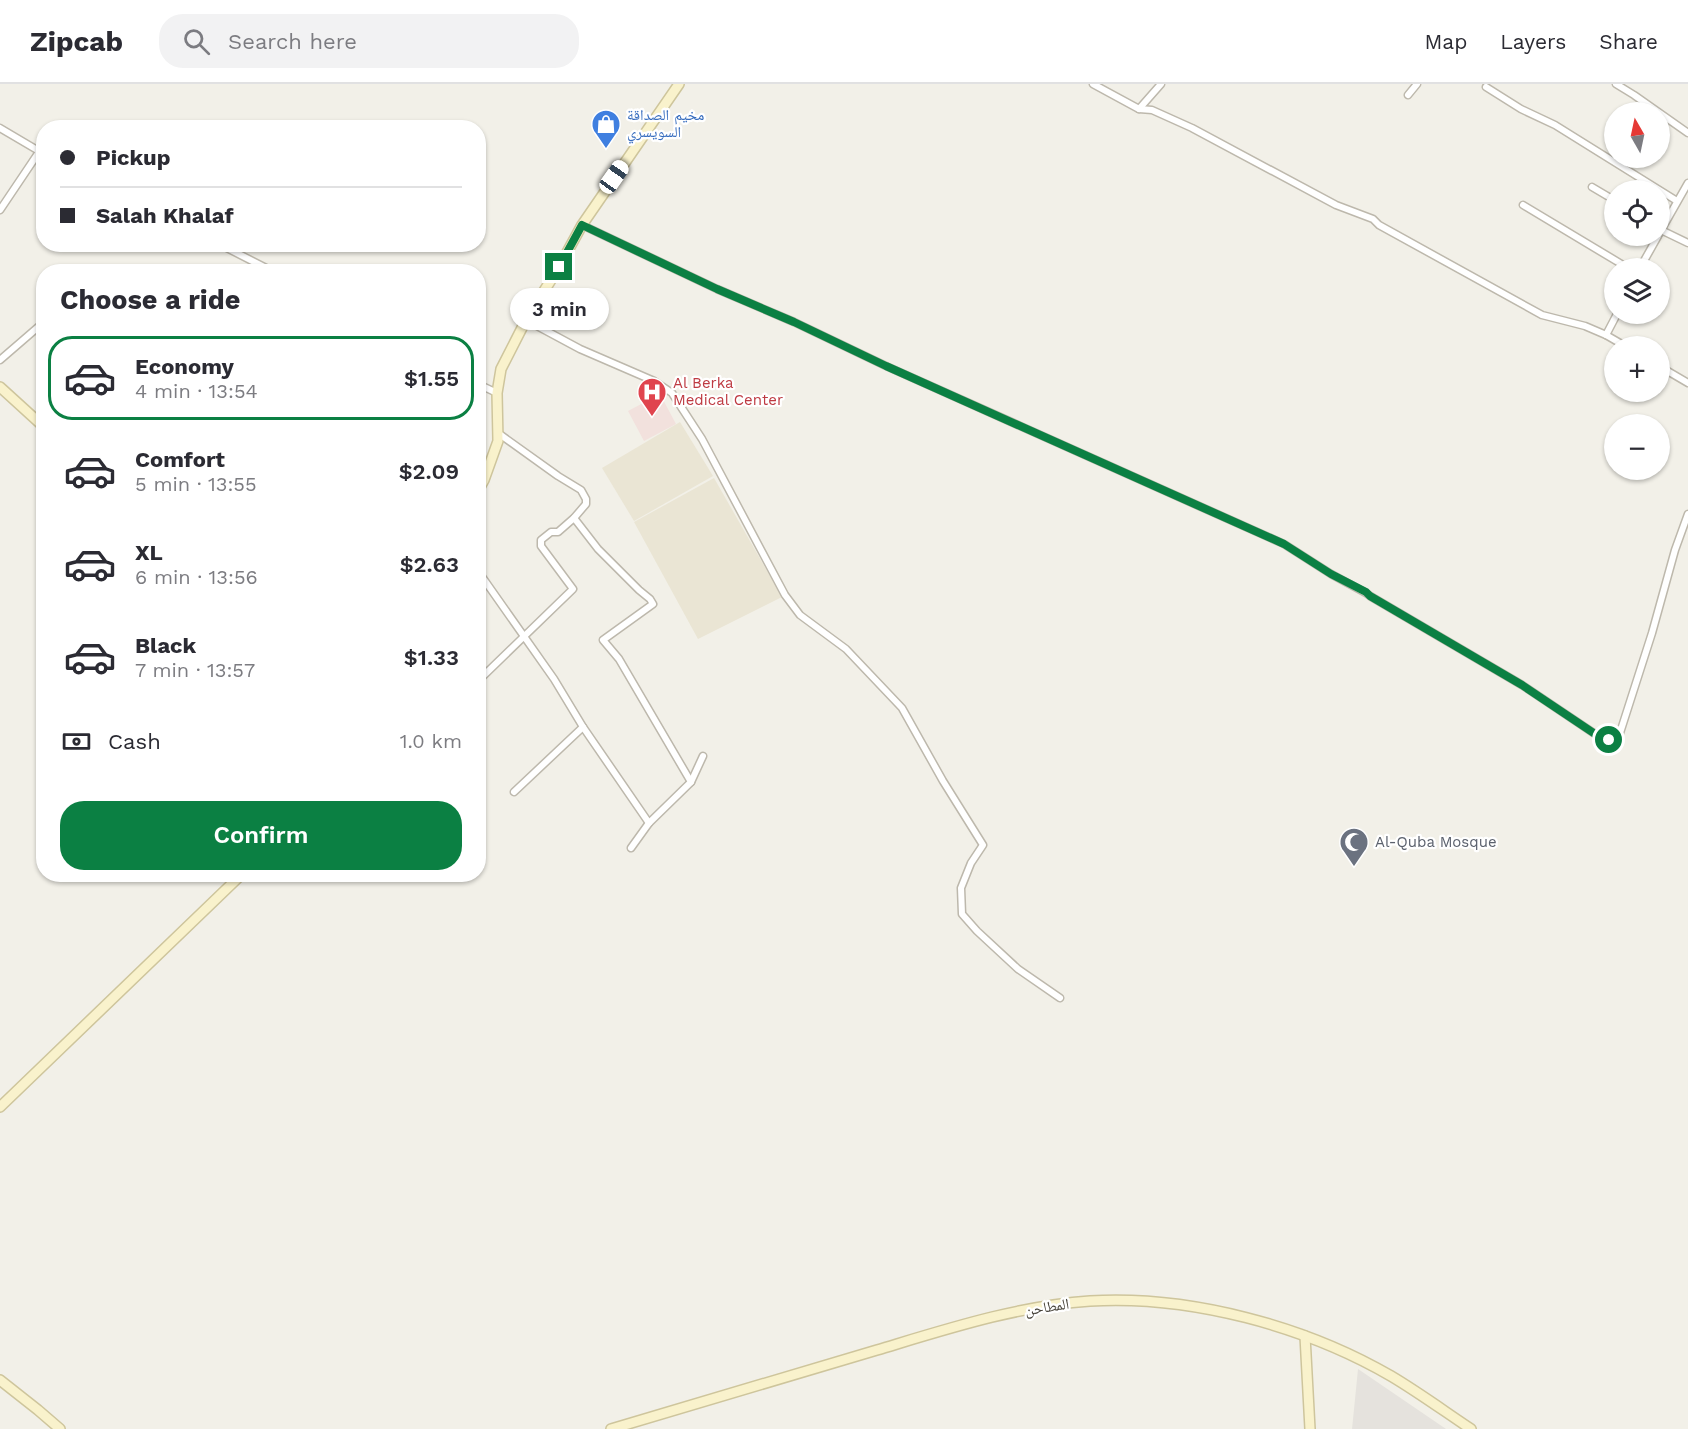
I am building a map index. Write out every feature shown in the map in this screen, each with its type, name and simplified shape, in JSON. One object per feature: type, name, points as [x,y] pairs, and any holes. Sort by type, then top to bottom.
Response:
[{"type":"street","points":[[486,474],[498,441],[497,393],[501,369],[526,320],[582,225],[679,84]]},
{"type":"street","points":[[1093,84],[1139,109],[1152,110],[1192,128],[1336,205],[1373,219],[1379,225],[1542,315],[1584,326],[1605,335],[1611,324]]},
{"type":"street","points":[[1139,109],[1161,84]]},
{"type":"street","points":[[1408,95],[1416,84]]},
{"type":"street","points":[[1616,84],[1688,133]]},
{"type":"street","points":[[1486,87],[1521,109],[1555,125],[1677,201]]},
{"type":"street","points":[[0,128],[36,150]]},
{"type":"street","points":[[0,210],[36,160]]},
{"type":"street","points":[[1670,213],[1688,183]]},
{"type":"street","points":[[1592,187],[1604,194]]},
{"type":"street","points":[[1523,205],[1611,258]]},
{"type":"street","points":[[582,225],[886,366],[1284,544],[1331,574],[1366,592],[1473,658],[1522,685],[1604,740],[1618,736],[1652,633],[1675,549],[1688,514]]},
{"type":"street","points":[[1670,235],[1688,243]]},
{"type":"street","points":[[235,252],[258,264]]},
{"type":"street","points":[[526,320],[579,350],[654,381],[672,393],[702,439],[785,595],[800,615],[846,649],[902,708],[982,845],[971,863],[961,888],[962,914],[977,932],[1018,969],[1060,998]]},
{"type":"street","points":[[0,360],[36,329]]},
{"type":"street","points":[[1670,372],[1688,383]]},
{"type":"street","points":[[0,387],[36,420]]},
{"type":"street","points":[[486,388],[497,393]]},
{"type":"street","points":[[486,674],[573,589],[541,546],[541,540],[551,531],[558,532],[586,504],[581,490],[498,433]]},
{"type":"street","points":[[574,518],[598,549],[653,604],[603,640],[619,659],[691,782]]},
{"type":"street","points":[[486,582],[554,679],[583,727],[649,823]]},
{"type":"street","points":[[514,792],[583,727]]},
{"type":"street","points":[[631,848],[649,823],[691,782],[703,756]]},
{"type":"street","points":[[0,1107],[234,882]]},
{"type":"street","name":"المطاحن","points":[[611,1429],[964,1324],[1039,1306],[1091,1301],[1186,1306],[1234,1315],[1305,1336],[1351,1355],[1391,1376],[1471,1429]]},
{"type":"street","points":[[1305,1336],[1310,1429]]},
{"type":"street","points":[[0,1380],[60,1429]]},
{"type":"shaded area","name":"Al Berka Medical Center","points":[[660,394],[676,424],[644,441],[628,411]]},
{"type":"shaded area","points":[[680,422],[713,476],[634,521],[602,468]]},
{"type":"shaded area","points":[[714,478],[782,597],[698,639],[634,522]]},
{"type":"shaded area","points":[[1358,1369],[1446,1429],[1352,1429]]},
{"type":"place","name":"مخيم الصداقة السويسري","points":[[606,150]]},
{"type":"place","name":"Al Berka Medical Center","points":[[652,418]]},
{"type":"place","name":"Al-Quba Mosque","points":[[1354,868]]},
{"type":"route","points":[[559,267],[582,225],[886,366],[1284,544],[1331,574],[1366,592],[1473,658],[1522,685],[1604,740],[1609,740]]}]
